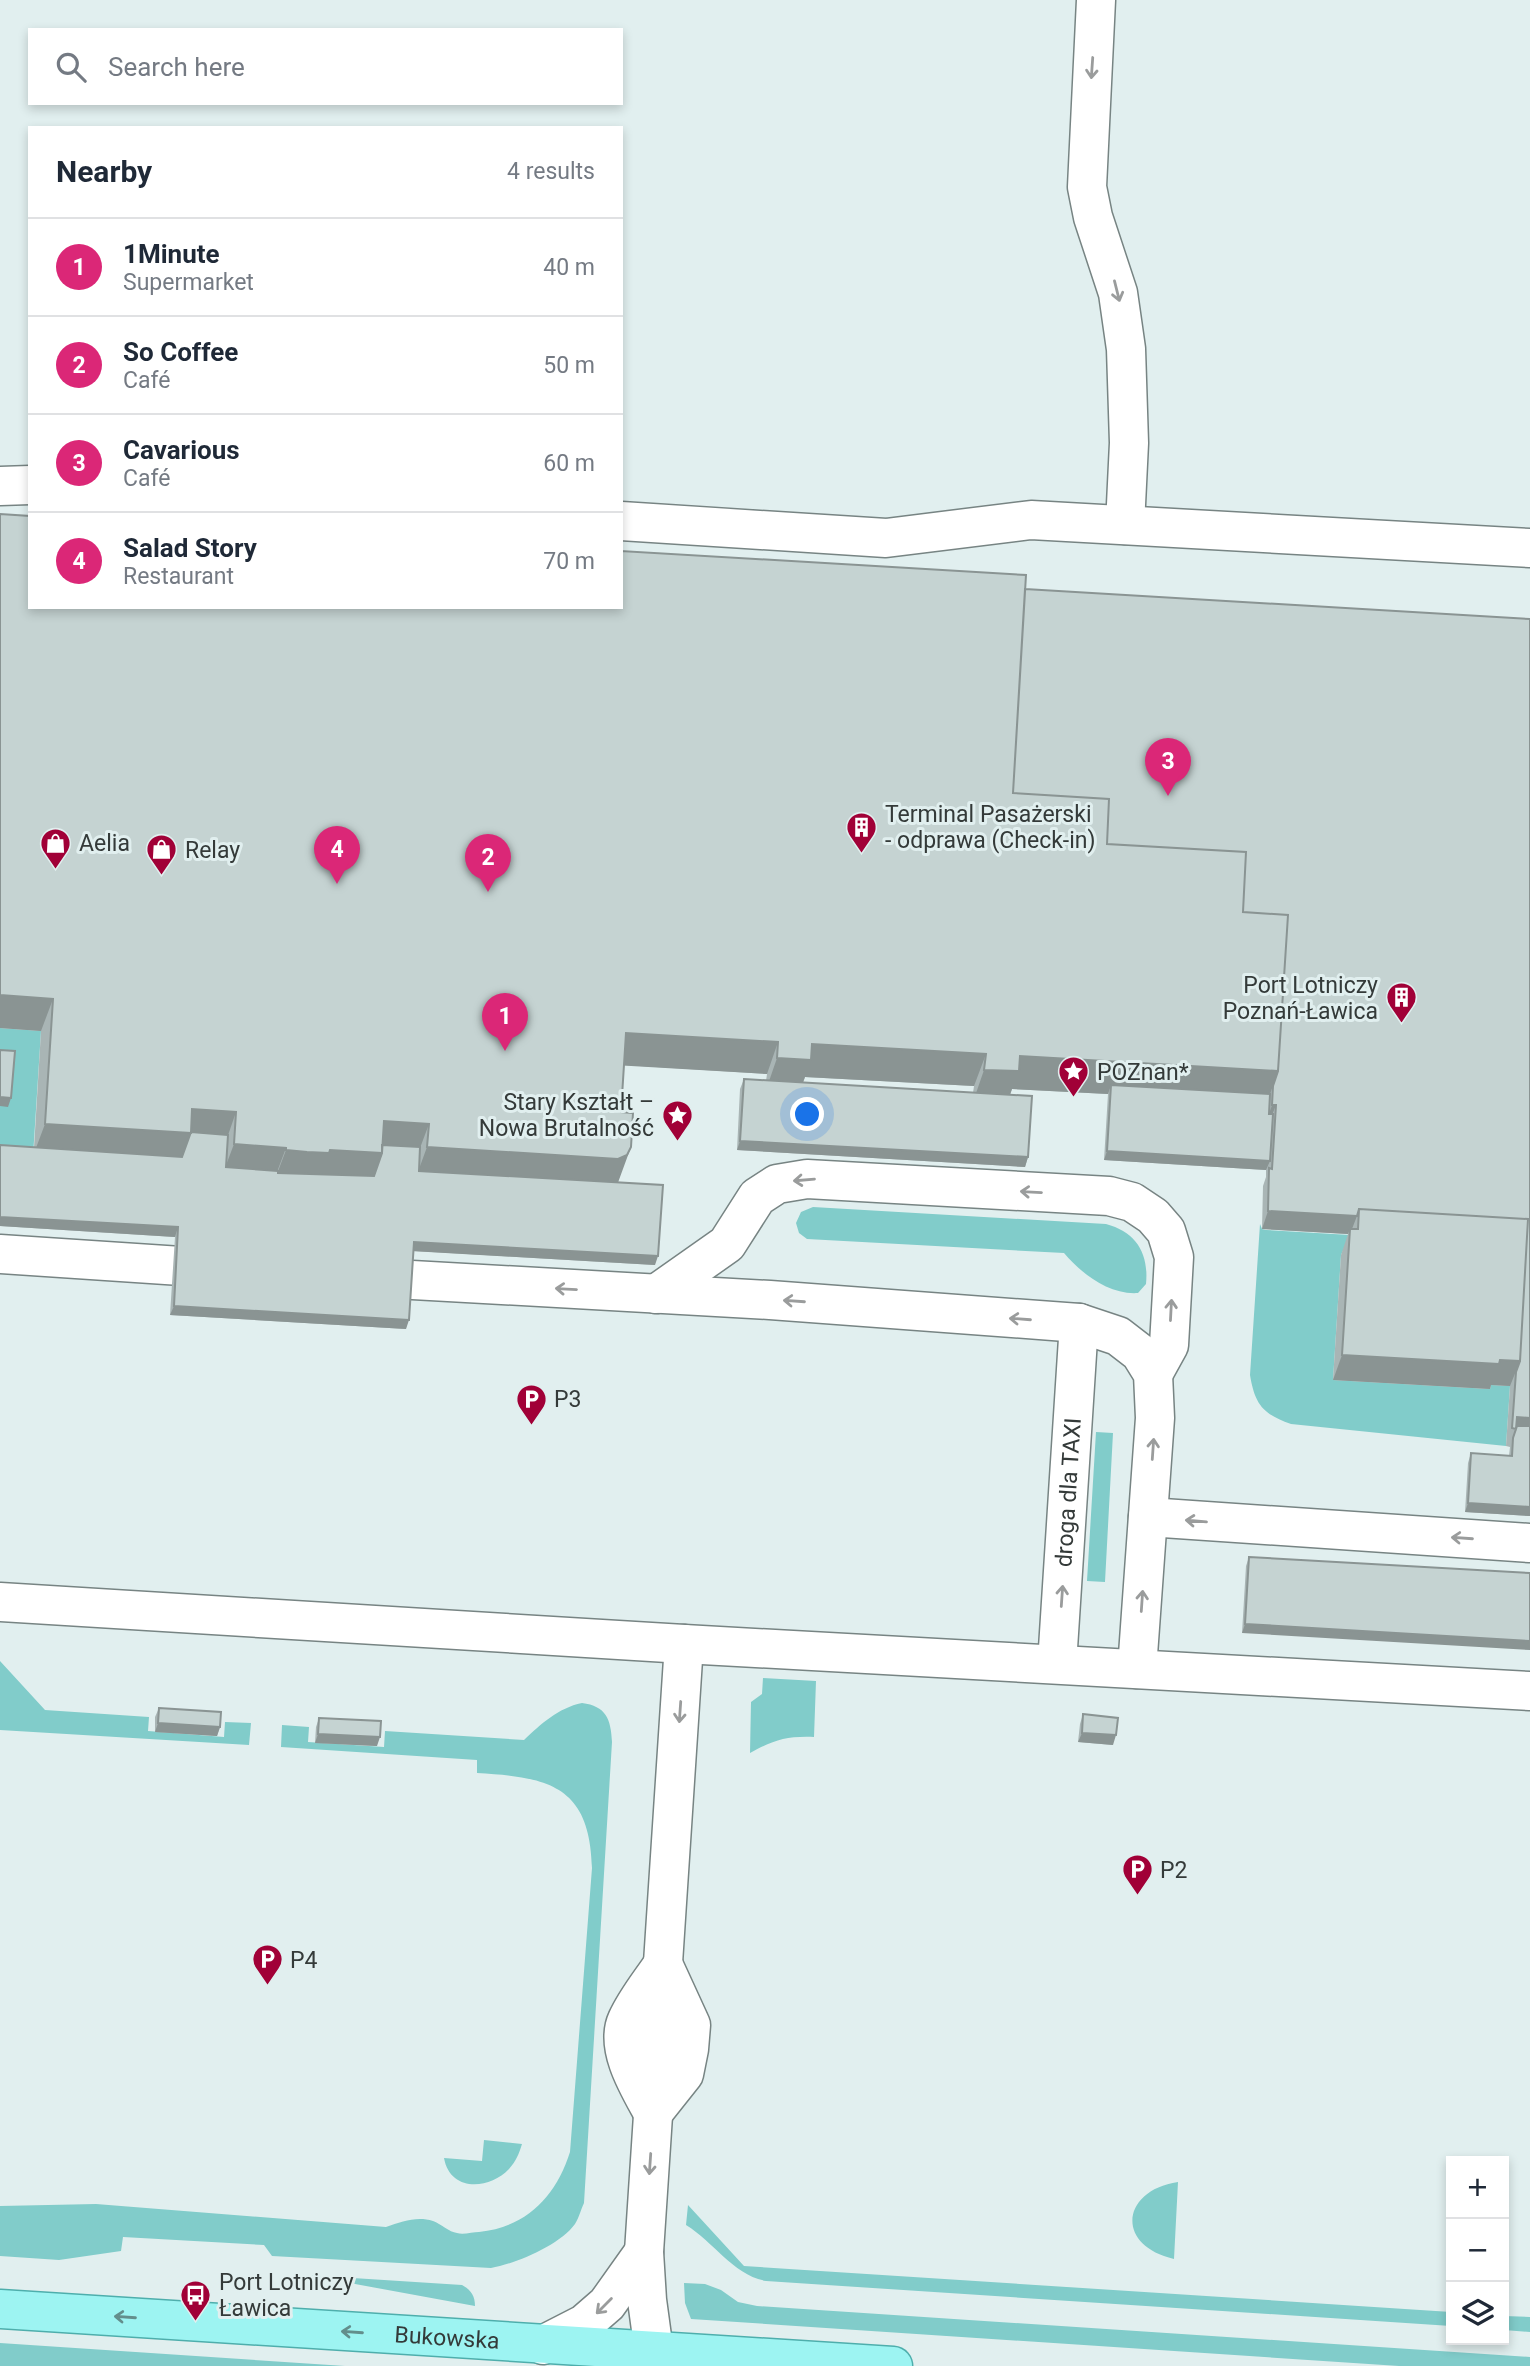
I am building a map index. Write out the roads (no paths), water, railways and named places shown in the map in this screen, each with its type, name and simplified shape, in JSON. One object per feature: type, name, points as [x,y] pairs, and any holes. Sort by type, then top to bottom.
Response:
[{"type":"main road","name":"Bukowska","points":[[0,2309],[543,2344],[654,2358],[893,2366]]},
{"type":"lane","points":[[1096,0],[1087,187],[1093,217],[1118,293],[1126,349],[1129,443],[1125,525]]},
{"type":"lane","points":[[0,486],[28,485]]},
{"type":"lane","points":[[623,521],[886,538],[1031,520],[1530,548]]},
{"type":"lane","points":[[656,1293],[727,1244],[757,1197],[777,1184],[807,1179],[1109,1196],[1132,1202],[1153,1216],[1166,1231],[1174,1257],[1169,1345],[1153,1374]]},
{"type":"lane","points":[[0,1254],[264,1271]]},
{"type":"lane","points":[[318,1275],[770,1300],[1079,1323],[1118,1336],[1140,1353],[1153,1374],[1155,1418],[1137,1669]]},
{"type":"lane","name":"droga dla TAXI","points":[[1057,1664],[1079,1323]]},
{"type":"lane","points":[[1148,1517],[1530,1543]]},
{"type":"lane","points":[[0,1602],[684,1644],[1530,1690]]},
{"type":"lane","points":[[654,2358],[645,2252],[684,1644]]},
{"type":"lane","points":[[543,2344],[584,2324],[607,2304],[645,2252]]},
{"type":"place","name":"Cavarious","points":[[1168,796]]},
{"type":"place","name":"Terminal Pasażerski - odprawa (Check-in)","points":[[862,854]]},
{"type":"place","name":"Aelia","points":[[56,870]]},
{"type":"place","name":"Relay","points":[[162,877]]},
{"type":"place","name":"Salad Story","points":[[337,884]]},
{"type":"place","name":"So Coffee","points":[[488,892]]},
{"type":"place","name":"Port Lotniczy Poznań-Ławica","points":[[1401,1025]]},
{"type":"place","name":"1Minute","points":[[505,1051]]},
{"type":"place","name":"POZnan*","points":[[1074,1099]]},
{"type":"place","name":"Stary Kształt – Nowa Brutalność","points":[[677,1142]]},
{"type":"place","name":"P3","points":[[531,1426]]},
{"type":"place","name":"P2","points":[[1137,1897]]},
{"type":"place","name":"P4","points":[[267,1987]]},
{"type":"place","name":"Port Lotniczy Ławica","points":[[196,2322]]}]
